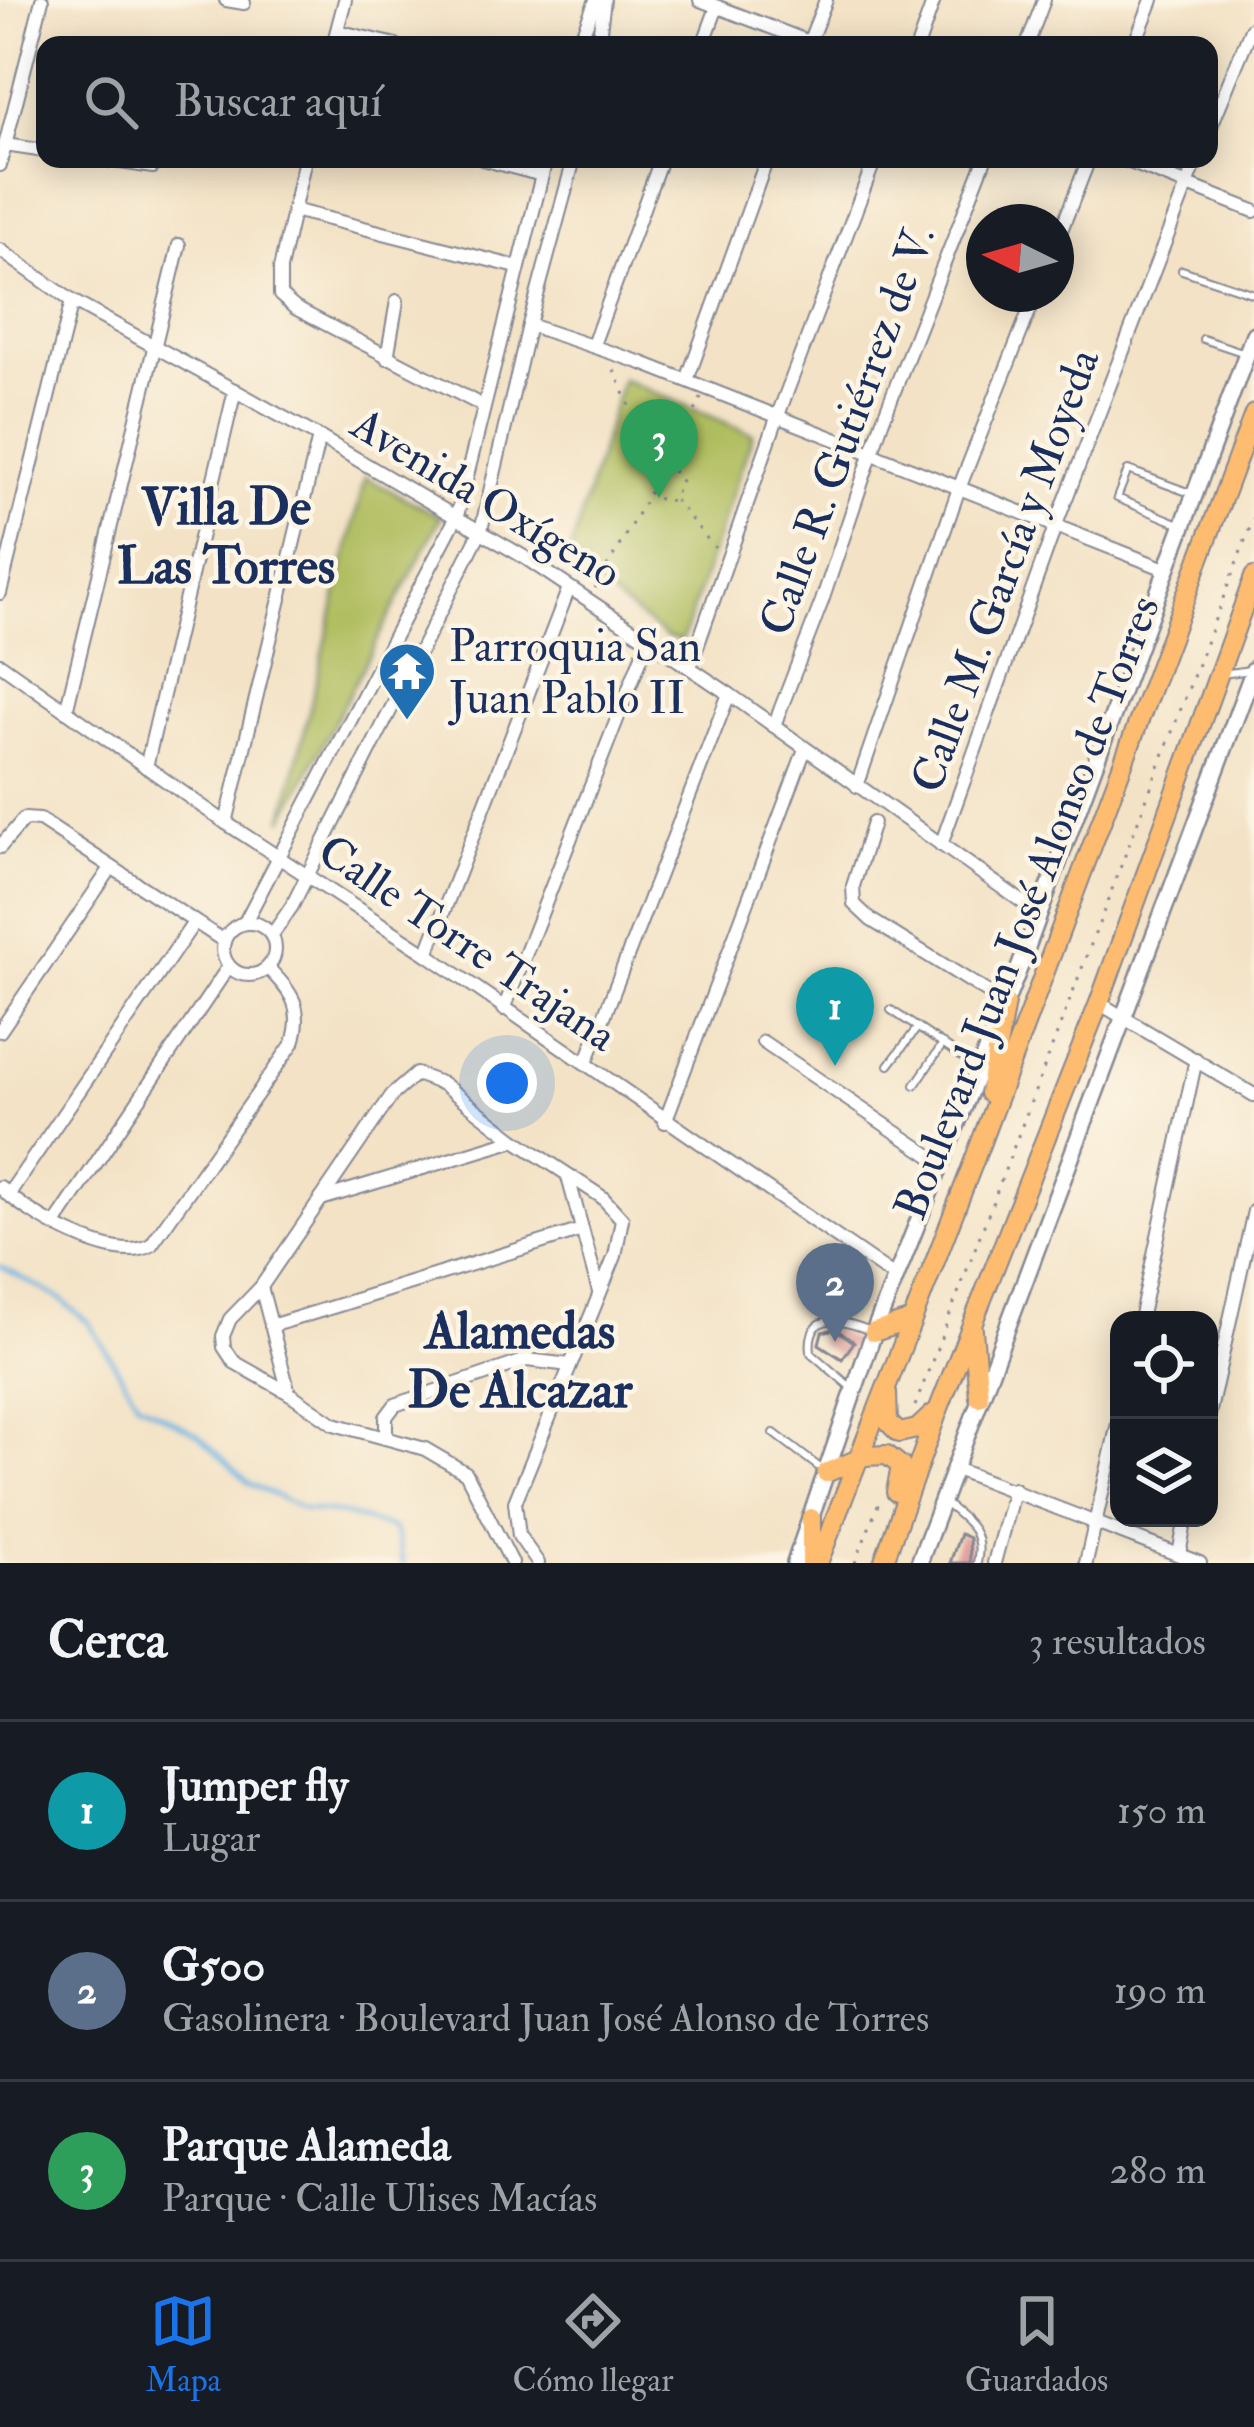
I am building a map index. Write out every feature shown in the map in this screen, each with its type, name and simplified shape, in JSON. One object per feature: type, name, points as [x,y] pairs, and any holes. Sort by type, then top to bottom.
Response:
[{"type":"main road","name":"Boulevard Juan José Alonso de Torres","points":[[815,1563],[972,1166],[1254,414]]},
{"type":"main road","points":[[883,1562],[1099,1003],[1254,577]]},
{"type":"main road","points":[[972,1166],[1005,1003]]},
{"type":"main road","points":[[874,1332],[909,1321]]},
{"type":"main road","points":[[972,1325],[979,1397]]},
{"type":"main road","points":[[892,1365],[886,1416],[890,1428],[904,1434],[917,1429],[939,1408]]},
{"type":"main road","points":[[826,1473],[872,1454],[894,1458],[902,1466],[882,1535],[883,1562]]},
{"type":"main road","points":[[811,1518],[815,1563]]},
{"type":"street","points":[[0,165],[42,0]]},
{"type":"street","points":[[226,0],[244,3]]},
{"type":"street","points":[[336,36],[345,0]]},
{"type":"street","points":[[700,0],[791,36]]},
{"type":"street","points":[[815,36],[826,0]]},
{"type":"street","points":[[921,36],[934,0]]},
{"type":"street","points":[[1031,36],[1044,0]]},
{"type":"street","points":[[1138,36],[1152,0]]},
{"type":"street","points":[[582,36],[596,2]]},
{"type":"street","points":[[596,2],[598,36]]},
{"type":"street","points":[[706,36],[717,7]]},
{"type":"street","points":[[1218,109],[1251,29]]},
{"type":"street","points":[[27,55],[36,56]]},
{"type":"street","points":[[5,145],[36,150]]},
{"type":"street","points":[[303,168],[280,269],[280,295],[295,308],[483,406]]},
{"type":"street","points":[[516,168],[542,175]]},
{"type":"street","points":[[245,922],[457,516],[544,168]]},
{"type":"street","points":[[272,935],[481,530],[572,168]]},
{"type":"street","points":[[593,345],[658,168]]},
{"type":"street","points":[[687,380],[764,168]]},
{"type":"street","points":[[690,668],[872,168]]},
{"type":"street","name":"Calle R. Gutiérrez de V.","points":[[774,726],[822,601],[871,451],[981,168]]},
{"type":"street","points":[[1071,204],[1085,168]]},
{"type":"street","points":[[1145,168],[1254,211]]},
{"type":"street","name":"Calle M. García y Moyeda","points":[[940,845],[1055,527],[1193,168]]},
{"type":"street","points":[[293,210],[517,267]]},
{"type":"street","points":[[66,711],[179,245]]},
{"type":"street","name":"Avenida Oxígeno","points":[[0,250],[72,301],[481,530],[729,694],[1038,913]]},
{"type":"street","points":[[0,593],[72,301]]},
{"type":"street","points":[[387,358],[397,301]]},
{"type":"street","points":[[857,786],[958,491],[1029,312]]},
{"type":"street","points":[[529,325],[687,380],[1165,569]]},
{"type":"street","points":[[795,1563],[874,1332],[980,1069],[1254,334]]},
{"type":"street","points":[[146,767],[235,390]]},
{"type":"street","points":[[226,823],[319,437]]},
{"type":"street","points":[[427,954],[568,588]]},
{"type":"street","points":[[504,1010],[649,640]]},
{"type":"street","name":"Calle Torre Trajana","points":[[0,664],[896,1279]]},
{"type":"street","points":[[919,1563],[1254,669]]},
{"type":"street","points":[[586,1064],[729,694]]},
{"type":"street","points":[[362,700],[389,714]]},
{"type":"street","points":[[665,1122],[805,748]]},
{"type":"street","points":[[0,847],[16,825],[32,818],[51,825],[224,940]]},
{"type":"street","points":[[873,823],[853,886],[854,904],[871,920],[1005,1003]]},
{"type":"street","points":[[1163,828],[1192,838]]},
{"type":"street","points":[[0,1031],[111,868]]},
{"type":"street","points":[[245,922],[261,925],[272,935],[276,952],[268,968],[248,975],[229,966],[224,958],[224,940],[232,928],[245,922]]},
{"type":"street","points":[[194,924],[4,1191],[56,1224],[123,1251],[144,1249],[158,1236],[293,1042],[299,1012],[296,1000],[268,968]]},
{"type":"street","points":[[1121,940],[1148,950]]},
{"type":"street","points":[[56,1224],[229,966]]},
{"type":"street","points":[[1099,1003],[1254,1095]]},
{"type":"street","points":[[763,1042],[943,1164]]},
{"type":"street","points":[[1142,1311],[1196,1059]]},
{"type":"street","points":[[512,1563],[466,1472],[425,1449],[334,1424],[234,1362],[224,1347],[230,1319],[261,1287],[392,1095],[416,1073],[443,1084],[515,1140],[602,1197],[622,1219],[619,1243],[515,1502],[519,1536],[538,1563]]},
{"type":"street","points":[[320,1199],[515,1140]]},
{"type":"street","points":[[568,1177],[599,1293]]},
{"type":"street","points":[[1218,1374],[1254,1211]]},
{"type":"street","points":[[271,1326],[582,1230]]},
{"type":"street","points":[[261,1287],[289,1393]]},
{"type":"street","points":[[386,1438],[386,1417],[395,1405],[527,1360],[569,1365]]},
{"type":"street","points":[[1086,1563],[1110,1461]]},
{"type":"street","points":[[953,1468],[1200,1563]]},
{"type":"street","points":[[994,1563],[1013,1489]]},
{"type":"street","points":[[1178,1554],[1184,1527]]},
{"type":"lane","points":[[1182,270],[1254,294]]},
{"type":"lane","points":[[1203,338],[1247,353]]},
{"type":"lane","points":[[1181,524],[1118,498],[1128,470],[1193,494]]},
{"type":"lane","points":[[1218,674],[1254,669]]},
{"type":"lane","points":[[891,1010],[980,1069]]},
{"type":"lane","points":[[889,1065],[918,1028]]},
{"type":"lane","points":[[915,1085],[943,1044]]},
{"type":"lane","points":[[854,1390],[811,1353],[810,1340],[821,1324],[832,1319],[874,1332]]},
{"type":"lane","points":[[774,1433],[826,1473]]},
{"type":"lane","points":[[942,1501],[977,1532],[981,1542],[977,1563]]},
{"type":"path","points":[[614,352],[614,371],[657,467]]},
{"type":"path","points":[[671,468],[705,387]]},
{"type":"path","points":[[588,600],[649,494],[647,476],[657,467],[671,468]]},
{"type":"path","points":[[671,468],[681,482],[674,499]]},
{"type":"path","points":[[649,494],[656,500],[674,499]]},
{"type":"path","points":[[674,499],[727,562]]},
{"type":"path","points":[[904,1434],[1254,517]]},
{"type":"path","points":[[855,1563],[879,1501]]},
{"type":"green space","points":[[622,379],[753,434],[682,641],[666,637],[567,563]]},
{"type":"green space","points":[[365,477],[441,517],[283,821]]},
{"type":"building","points":[[835,1329],[854,1342],[842,1359],[819,1344],[822,1332]]},
{"type":"building","points":[[960,1534],[969,1538],[970,1563],[950,1563]]},
{"type":"waterway","points":[[0,1266],[60,1299],[90,1324],[138,1402],[197,1434],[249,1483],[303,1509],[344,1514],[394,1529],[403,1563]]},
{"type":"place","name":"Parque Alameda","points":[[659,498]]},
{"type":"place","name":"Parroquia San Juan Pablo II","points":[[407,722]]},
{"type":"place","name":"Jumper fly","points":[[835,1066]]},
{"type":"place","name":"G500","points":[[835,1342]]},
{"type":"district","name":"Villa De Las Torres","points":[[226,535]]},
{"type":"district","name":"Alamedas De Alcazar","points":[[520,1359]]}]
